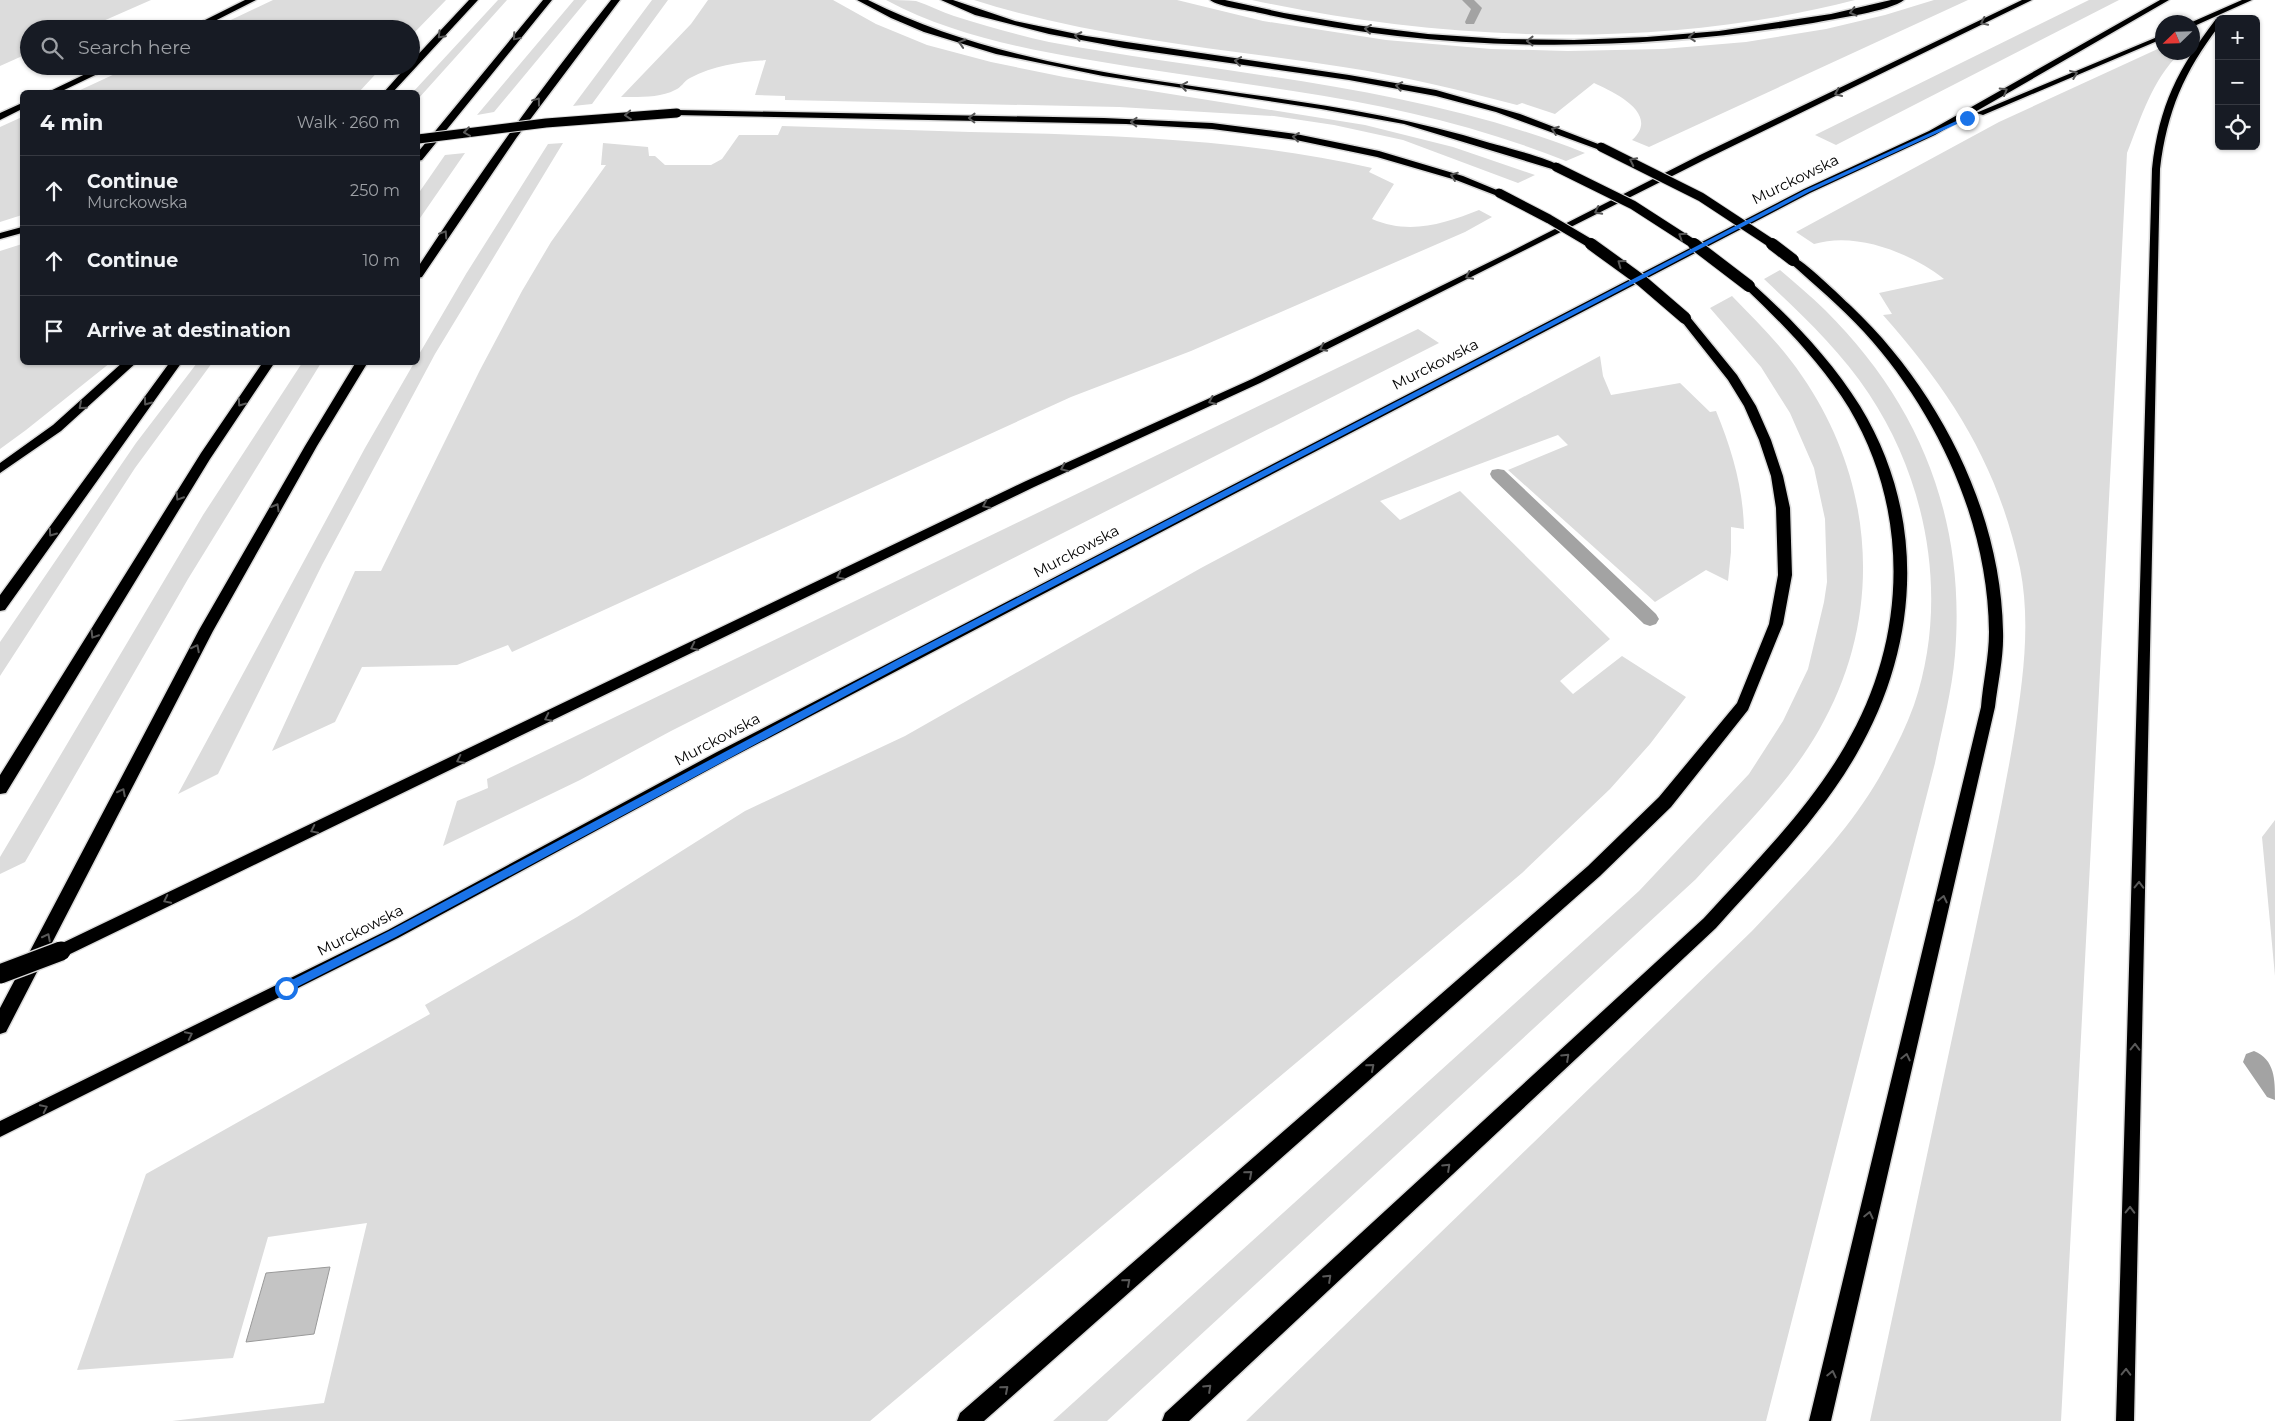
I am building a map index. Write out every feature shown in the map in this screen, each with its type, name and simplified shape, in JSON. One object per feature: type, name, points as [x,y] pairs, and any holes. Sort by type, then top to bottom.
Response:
[{"type":"highway","points":[[210,20],[252,0]]},
{"type":"highway","points":[[420,58],[474,0]]},
{"type":"highway","points":[[420,156],[548,0]]},
{"type":"highway","points":[[420,272],[481,179],[537,100],[616,0]]},
{"type":"highway","points":[[861,0],[907,23],[938,35],[1009,56],[1072,69],[1382,117],[1480,141],[1556,167],[1636,207],[1689,241],[1749,286],[1793,327],[1851,400],[1869,437],[1889,486],[1900,541],[1902,588],[1886,672],[1871,712],[1851,750],[1820,794],[1775,850],[1710,923],[1173,1421]]},
{"type":"highway","points":[[945,0],[987,16],[1094,40],[1328,74],[1400,86],[1465,100],[1600,147],[1702,197],[1749,227],[1793,260],[1840,302],[1878,341],[1917,392],[1954,454],[1974,506],[1990,565],[1996,626],[1988,707],[1820,1421]]},
{"type":"highway","points":[[1214,0],[1303,19],[1357,28],[1450,37],[1620,41],[1701,36],[1764,28],[1832,17],[1900,0]]},
{"type":"highway","points":[[57,90],[90,75]]},
{"type":"highway","points":[[390,90],[404,75]]},
{"type":"highway","points":[[0,117],[20,107]]},
{"type":"highway","points":[[420,139],[546,122],[677,113],[1170,123],[1314,140],[1369,151],[1438,170],[1499,193],[1550,218],[1596,245],[1655,290],[1685,318],[1733,378],[1750,406],[1777,476],[1783,508],[1785,575],[1776,624],[1742,706],[1665,802],[1594,871],[968,1421]]},
{"type":"highway","points":[[0,236],[20,231]]},
{"type":"highway","points":[[0,469],[58,428],[129,365]]},
{"type":"highway","points":[[0,606],[174,365]]},
{"type":"highway","points":[[0,788],[205,456],[267,365]]},
{"type":"highway","points":[[0,1026],[206,630],[311,446],[360,365]]},
{"type":"highway","points":[[0,974],[61,951]]},
{"type":"main road","points":[[61,951],[1021,488],[1256,381],[1703,157],[2028,0]]},
{"type":"main road","name":"Murckowska","points":[[0,1130],[392,934],[714,761],[1166,524],[1807,191],[1932,132],[2165,0]]},
{"type":"main road","points":[[2225,15],[2248,0]]},
{"type":"main road","points":[[2200,23],[2215,19]]},
{"type":"main road","points":[[2125,1421],[2156,169],[2158,140],[2171,96],[2199,46],[2215,26]]},
{"type":"main road","points":[[1932,132],[2155,40]]},
{"type":"shaded area","points":[[0,0],[151,0],[105,20],[20,20],[20,57],[0,66]]},
{"type":"shaded area","points":[[273,0],[446,0],[420,27],[420,20],[231,20]]},
{"type":"shaded area","points":[[498,0],[507,0],[420,97],[420,90],[415,90]]},
{"type":"shaded area","points":[[574,0],[587,0],[494,112],[477,115]]},
{"type":"shaded area","points":[[652,0],[668,0],[592,104],[573,106]]},
{"type":"shaded area","points":[[708,0],[833,0],[876,24],[927,45],[991,62],[1064,77],[1365,125],[1453,147],[1535,175],[1518,183],[1403,140],[1334,125],[1274,116],[1119,107],[785,100],[785,96],[755,95],[766,60],[736,63],[708,70],[688,79],[677,89],[669,93],[621,97],[691,24]]},
{"type":"shaded area","points":[[886,0],[916,1],[966,20],[1049,42],[1320,84],[1387,97],[1454,112],[1520,130],[1585,153],[1566,161],[1466,127],[1397,110],[1328,97],[1110,63],[1008,44],[933,21],[909,12]]},
{"type":"shaded area","points":[[974,0],[1177,0],[1263,21],[1386,40],[1491,49],[1568,51],[1663,49],[1746,42],[1826,29],[1885,15],[1934,0],[1968,0],[1649,147],[1632,140],[1640,130],[1641,121],[1638,113],[1622,98],[1594,83],[1555,114],[1522,103],[1517,105],[1387,75],[1157,41],[1065,24]]},
{"type":"shaded area","points":[[1252,0],[1855,0],[1782,16],[1707,27],[1630,33],[1554,34],[1477,32],[1400,25],[1325,14]]},
{"type":"shaded area","points":[[2089,0],[2119,0],[1836,145],[1815,135]]},
{"type":"shaded area","points":[[2155,50],[2155,60],[2174,60],[2162,75],[2148,100],[2127,153],[2061,1421],[1870,1421],[2005,786],[2023,673],[2025,610],[2020,568],[2011,531],[1985,463],[1969,432],[1950,402],[1908,344],[1883,315],[1892,314],[1879,293],[1944,279],[1916,261],[1882,247],[1847,240],[1814,244],[1796,232],[1999,122]]},
{"type":"shaded area","points":[[113,75],[375,75],[361,90],[80,90]]},
{"type":"shaded area","points":[[20,118],[20,216],[0,222],[0,127]]},
{"type":"shaded area","points":[[782,126],[1122,137],[1222,144],[1272,150],[1372,168],[1369,172],[1394,184],[1372,219],[1386,224],[1413,227],[1426,226],[1453,220],[1479,210],[1492,217],[1465,232],[1191,351],[1071,397],[512,652],[508,645],[457,665],[362,667],[335,722],[272,751],[355,571],[381,571],[480,370],[522,291],[551,242],[606,165],[601,165],[603,143],[648,147],[649,156],[655,156],[665,165],[711,165],[722,159],[739,135],[778,135]]},
{"type":"shaded area","points":[[563,143],[435,354],[322,565],[218,774],[178,794],[365,448],[413,365],[420,365],[420,353],[466,274],[548,144]]},
{"type":"shaded area","points":[[465,153],[420,218],[420,191],[445,155]]},
{"type":"shaded area","points":[[20,245],[20,365],[107,365],[0,449],[0,251]]},
{"type":"shaded area","points":[[1780,270],[1820,305],[1859,347],[1887,385],[1911,426],[1930,468],[1944,512],[1953,558],[1957,606],[1954,669],[1935,763],[1766,1421],[1246,1421],[1752,931],[1820,858],[1852,819],[1879,778],[1902,733],[1914,705],[1925,666],[1930,626],[1931,586],[1927,545],[1919,505],[1906,466],[1890,429],[1869,394],[1833,348],[1764,279]]},
{"type":"shaded area","points":[[1732,296],[1778,344],[1802,376],[1827,417],[1845,461],[1857,505],[1863,551],[1862,597],[1854,642],[1840,687],[1819,730],[1806,751],[1777,789],[1696,879],[1107,1421],[1053,1421],[1639,891],[1749,774],[1783,721],[1808,669],[1824,602],[1827,582],[1825,519],[1814,468],[1790,413],[1761,367],[1710,308]]},
{"type":"shaded area","points":[[1418,329],[1439,343],[671,731],[580,780],[443,846],[457,801],[488,788],[487,779]]},
{"type":"shaded area","points":[[1600,356],[1603,376],[1611,395],[1680,383],[1710,412],[1716,411],[1736,469],[1743,513],[1744,529],[1731,527],[1728,581],[1706,570],[1655,602],[1508,470],[1568,445],[1558,435],[1380,501],[1400,520],[1460,491],[1610,639],[1560,681],[1573,694],[1622,656],[1686,697],[1650,744],[1610,789],[1522,873],[870,1421],[172,1421],[324,1403],[367,1223],[268,1237],[233,1358],[77,1370],[146,1174],[430,1014],[425,1005],[577,917],[745,811],[905,736],[1201,568]]},
{"type":"shaded area","points":[[195,365],[211,365],[135,468],[0,676],[0,642],[136,443]]},
{"type":"shaded area","points":[[301,365],[320,365],[188,579],[25,862],[0,874],[0,857],[203,515]]},
{"type":"shaded area","points":[[2275,820],[2275,976],[2262,837]]},
{"type":"building","points":[[330,1267],[314,1334],[246,1342],[266,1273]]},
{"type":"waterway","points":[[1467,0],[1477,8],[1470,22]]},
{"type":"waterway","points":[[1498,474],[1650,619]]},
{"type":"waterway","points":[[2254,1062],[2275,1089]]},
{"type":"route","points":[[286,988],[392,934],[902,661],[1807,191],[1932,132],[1967,118]]}]
